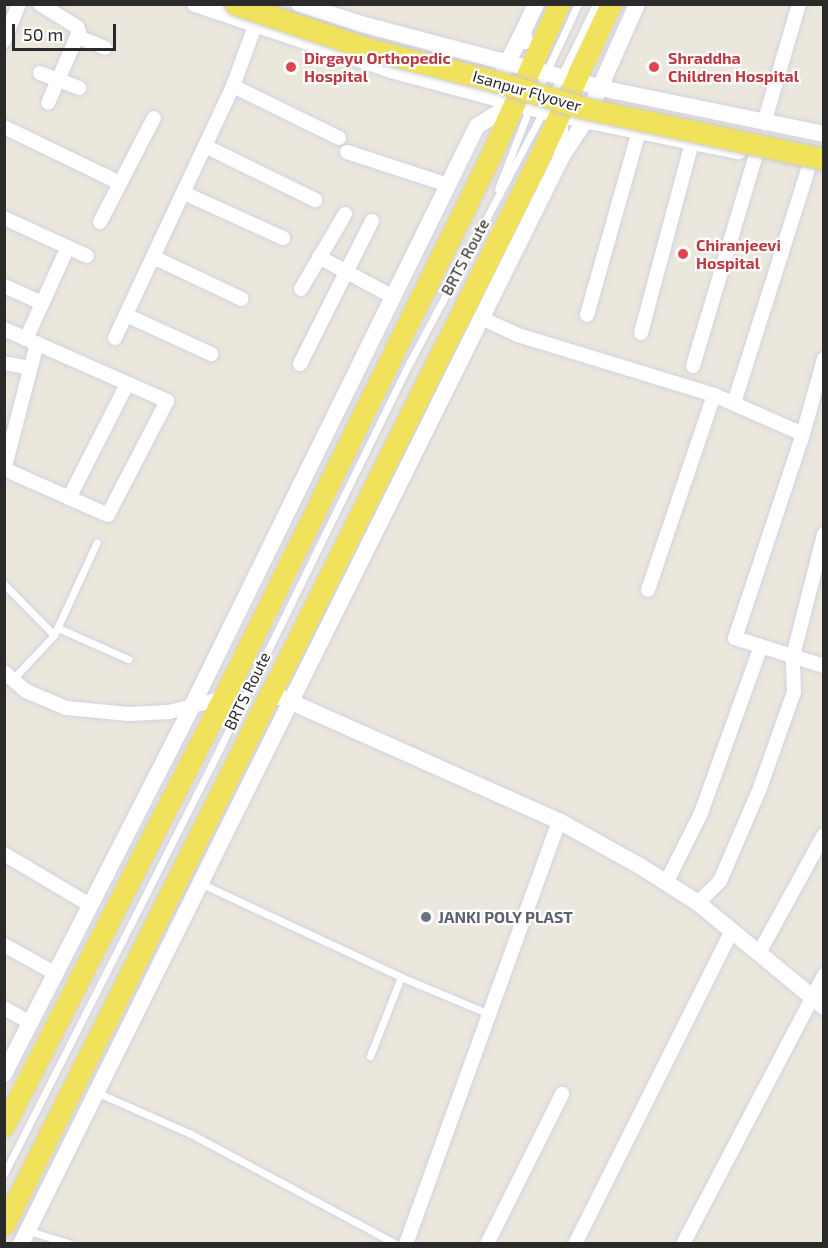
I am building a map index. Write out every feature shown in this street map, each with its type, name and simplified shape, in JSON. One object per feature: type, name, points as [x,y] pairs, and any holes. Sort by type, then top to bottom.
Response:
[{"type":"main road","name":"Isanpur Flyover","points":[[235,4],[372,50],[502,83],[584,108],[819,165]]},
{"type":"main road","points":[[4,1126],[290,563],[537,109],[553,74],[559,4]]},
{"type":"main road","points":[[4,1225],[280,697],[553,74],[611,4]]},
{"type":"main road","name":"Isanpur Flyover","points":[[259,14],[504,75],[586,100],[824,150]]},
{"type":"street","points":[[4,41],[19,4]]},
{"type":"street","points":[[40,4],[77,27],[78,37],[48,103]]},
{"type":"street","points":[[195,4],[259,14],[391,70],[537,109],[585,121],[756,155],[819,165],[734,403]]},
{"type":"street","points":[[299,4],[361,24],[600,87],[824,134]]},
{"type":"street","points":[[24,1237],[94,1092],[200,883],[280,697],[481,318],[562,156],[585,121],[637,4]]},
{"type":"street","points":[[765,123],[799,4]]},
{"type":"street","points":[[4,1074],[192,706],[535,5]]},
{"type":"street","points":[[115,338],[233,86],[259,14]]},
{"type":"street","points":[[523,32],[553,74]]},
{"type":"street","points":[[78,37],[105,48]]},
{"type":"street","points":[[40,73],[79,88]]},
{"type":"street","points":[[233,86],[339,138]]},
{"type":"street","points":[[477,126],[537,109]]},
{"type":"street","points":[[537,109],[562,156]]},
{"type":"street","points":[[100,222],[154,118]]},
{"type":"street","points":[[4,127],[120,183]]},
{"type":"street","points":[[587,315],[639,131]]},
{"type":"street","points":[[641,333],[692,142]]},
{"type":"street","points":[[205,146],[315,200]]},
{"type":"street","points":[[347,152],[448,185]]},
{"type":"street","points":[[693,366],[756,155]]},
{"type":"street","points":[[184,193],[283,238]]},
{"type":"street","points":[[301,289],[345,213]]},
{"type":"street","points":[[4,218],[87,256]]},
{"type":"street","points":[[300,364],[372,221]]},
{"type":"street","points":[[4,329],[32,341],[127,384],[167,401],[108,515],[5,470],[10,424],[30,368],[32,341],[42,303],[68,247]]},
{"type":"street","points":[[153,257],[242,299]]},
{"type":"street","points":[[319,257],[393,297]]},
{"type":"street","points":[[4,286],[42,303]]},
{"type":"street","points":[[126,315],[211,354]]},
{"type":"street","points":[[481,318],[518,335],[714,395],[803,434]]},
{"type":"street","points":[[824,359],[818,404],[803,434],[735,639],[824,666]]},
{"type":"street","points":[[4,363],[30,368]]},
{"type":"street","points":[[69,498],[127,384]]},
{"type":"street","points":[[648,590],[714,395]]},
{"type":"street","points":[[698,903],[720,882],[760,788],[794,692],[793,656],[824,534]]},
{"type":"street","points":[[267,554],[290,563]]},
{"type":"street","points":[[666,883],[701,813],[761,646]]},
{"type":"street","points":[[9,675],[26,691],[66,708],[129,714],[169,712],[223,698]]},
{"type":"street","points":[[280,697],[559,821],[698,903],[818,1003]]},
{"type":"street","points":[[149,790],[170,802]]},
{"type":"street","points":[[406,1244],[559,821]]},
{"type":"street","points":[[759,953],[824,835]]},
{"type":"street","points":[[4,854],[90,906]]},
{"type":"street","points":[[575,1244],[732,930]]},
{"type":"street","points":[[4,945],[56,974]]},
{"type":"street","points":[[683,1244],[818,1003],[824,975]]},
{"type":"street","points":[[4,1008],[31,1023]]},
{"type":"street","points":[[487,1244],[562,1094]]},
{"type":"lane","points":[[553,74],[578,4]]},
{"type":"lane","points":[[553,74],[596,4]]},
{"type":"lane","name":"BRTS Route","points":[[4,1174],[212,764],[405,372],[491,208],[537,109]]},
{"type":"lane","name":"BRTS Route","points":[[491,208],[537,109]]},
{"type":"lane","points":[[9,675],[56,632],[97,542]]},
{"type":"lane","points":[[4,584],[56,632],[128,659]]},
{"type":"lane","points":[[200,883],[401,977],[489,1014]]},
{"type":"lane","points":[[370,1056],[401,977]]},
{"type":"lane","points":[[94,1092],[191,1134],[396,1244]]},
{"type":"lane","points":[[24,1237],[71,1244]]},
{"type":"place","name":"Dirgayu Orthopedic Hospital","points":[[291,67]]},
{"type":"place","name":"Shraddha Children Hospital","points":[[654,67]]},
{"type":"place","name":"Chiranjeevi Hospital","points":[[683,254]]},
{"type":"place","name":"JANKI POLY PLAST","points":[[426,917]]}]
